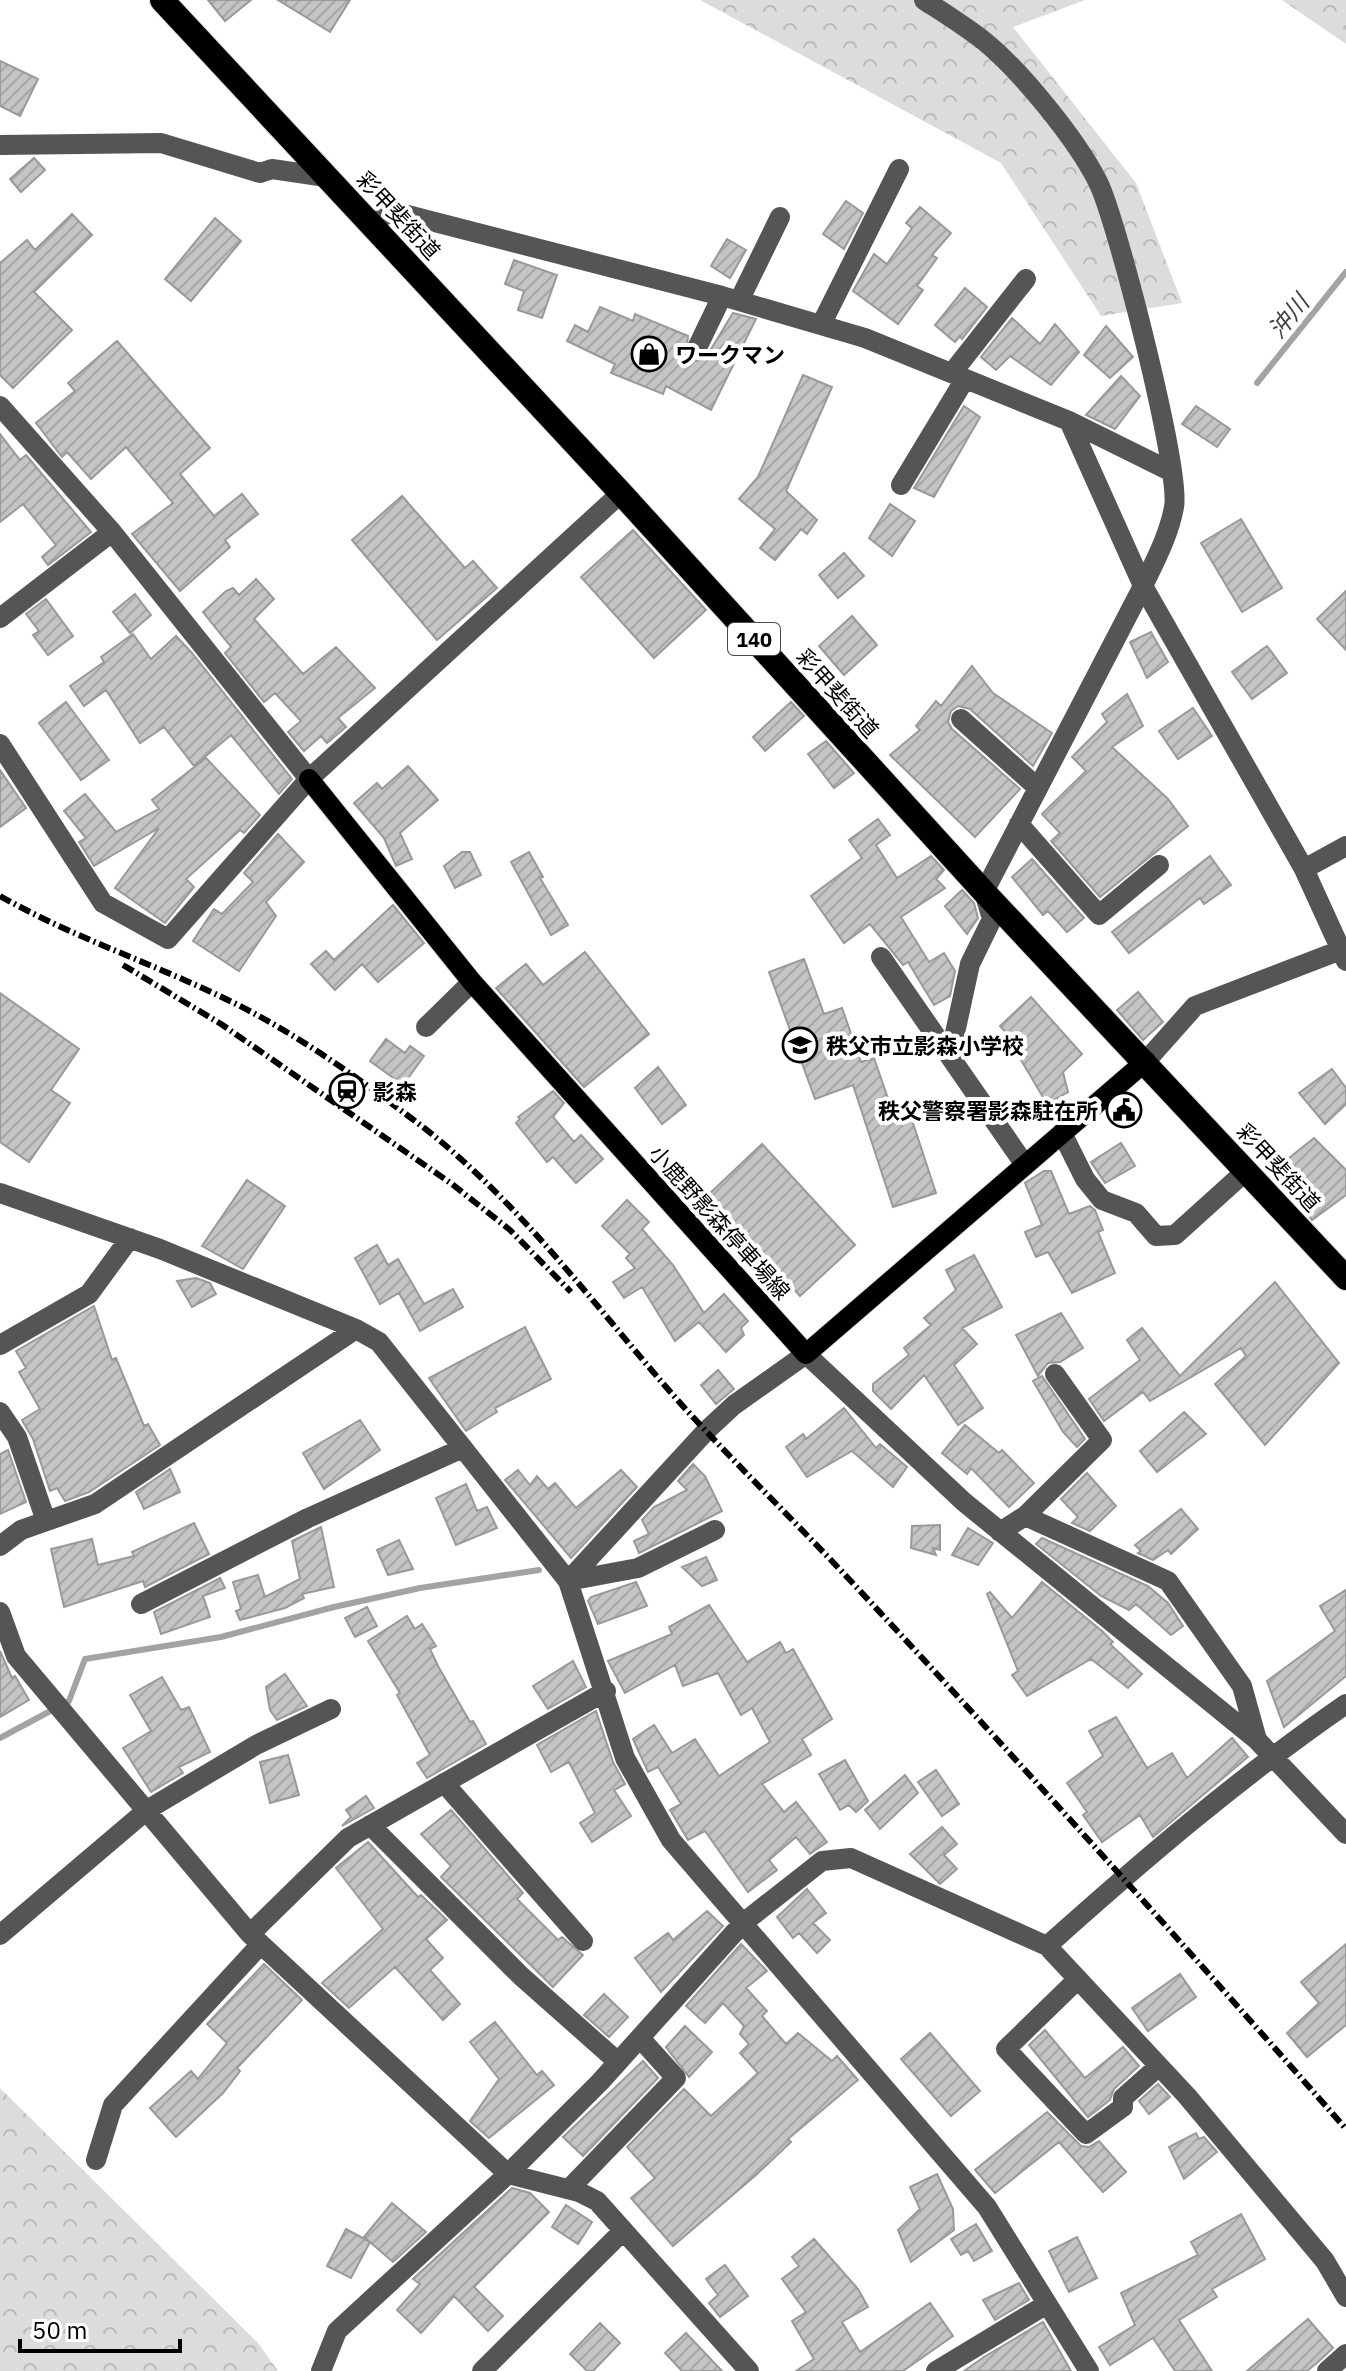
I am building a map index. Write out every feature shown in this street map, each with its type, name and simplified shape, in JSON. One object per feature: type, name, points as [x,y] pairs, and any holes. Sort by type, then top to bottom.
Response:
[{"type":"highway","name":"彩甲斐街道","points":[[162,0],[621,493],[984,892],[1146,1061],[1346,1278]]},
{"type":"main road","name":"小鹿野影森停車場線","points":[[309,779],[472,982],[806,1354]]},
{"type":"main road","points":[[806,1354],[1146,1061]]},
{"type":"street","points":[[924,0],[985,42],[1043,103],[1099,184],[1137,317],[1172,472],[1175,505],[1164,542],[1143,586],[984,892],[992,919],[970,964],[950,1056]]},
{"type":"street","points":[[0,145],[161,143],[260,173],[272,169],[326,177]]},
{"type":"street","points":[[821,325],[899,169]]},
{"type":"street","points":[[372,223],[392,211],[731,299],[865,338],[1069,421],[1172,472]]},
{"type":"street","points":[[697,348],[731,299],[780,217]]},
{"type":"street","points":[[901,485],[958,376],[1026,279]]},
{"type":"street","points":[[0,406],[112,532],[309,779]]},
{"type":"street","points":[[1069,421],[1143,586],[1304,869],[1344,953],[1195,1006],[1146,1061]]},
{"type":"street","points":[[0,744],[103,903],[168,939],[309,779],[621,493]]},
{"type":"street","points":[[0,618],[112,532]]},
{"type":"street","points":[[961,719],[1038,788]]},
{"type":"street","points":[[1019,824],[1099,915],[1159,865]]},
{"type":"street","points":[[1304,869],[1346,846]]},
{"type":"street","points":[[881,957],[1025,1165]]},
{"type":"street","points":[[426,1027],[472,982]]},
{"type":"street","points":[[1062,1133],[1085,1179],[1102,1200],[1136,1213],[1156,1236],[1175,1235],[1247,1170]]},
{"type":"street","points":[[0,1193],[130,1238],[356,1329],[379,1342],[568,1581],[606,1691],[625,1758],[671,1840],[987,2207],[1089,2371]]},
{"type":"street","points":[[0,1345],[89,1294],[130,1238]]},
{"type":"street","points":[[0,1546],[21,1530],[95,1504],[356,1329]]},
{"type":"street","points":[[568,1581],[707,1430],[734,1405],[806,1354],[1000,1532],[1257,1740],[1346,1834]]},
{"type":"street","points":[[1000,1532],[1025,1516],[1102,1440],[1055,1374]]},
{"type":"street","points":[[0,1412],[17,1437],[46,1521]]},
{"type":"street","points":[[141,1604],[308,1518],[463,1448]]},
{"type":"street","points":[[1025,1516],[1168,1581],[1242,1686],[1257,1740]]},
{"type":"street","points":[[568,1581],[638,1568],[715,1530]]},
{"type":"street","points":[[0,1612],[16,1656],[255,1939],[508,2174],[569,2189],[597,2201],[749,2371]]},
{"type":"street","points":[[96,2160],[113,2105],[255,1939],[348,1838],[606,1691]]},
{"type":"street","points":[[1047,1946],[1124,1877],[1272,1756],[1346,1704]]},
{"type":"street","points":[[0,1935],[147,1810],[256,1745],[331,1709]]},
{"type":"street","points":[[444,1783],[583,1941]]},
{"type":"street","points":[[370,1825],[521,1976],[618,2062]]},
{"type":"street","points":[[321,2371],[337,2331],[508,2174],[618,2062],[743,1923],[822,1861],[851,1858],[1047,1946],[1159,2066],[1325,2261],[1346,2297]]},
{"type":"street","points":[[1078,1979],[1006,2049],[1016,2060],[1086,2134],[1123,2107],[1123,2098],[1159,2066]]},
{"type":"street","points":[[569,2189],[676,2078],[640,2038]]},
{"type":"street","points":[[482,2371],[623,2231]]},
{"type":"street","points":[[936,2371],[1047,2304]]},
{"type":"street","points":[[1327,2371],[1346,2354]]},
{"type":"green space","points":[[700,0],[1085,0],[1013,27],[1136,183],[1182,303],[1101,316],[1001,163]]},
{"type":"green space","points":[[1282,0],[1346,0],[1346,44]]},
{"type":"green space","points":[[0,2088],[258,2343],[278,2371],[0,2371]]},
{"type":"building","points":[[208,0],[251,0],[225,21]]},
{"type":"building","points":[[278,0],[350,0],[330,32]]},
{"type":"building","points":[[0,61],[38,79],[20,116],[0,106]]},
{"type":"building","points":[[34,158],[45,170],[21,192],[10,179]]},
{"type":"building","points":[[846,201],[863,213],[844,249],[823,234]]},
{"type":"building","points":[[920,207],[951,233],[932,255],[937,258],[917,286],[923,290],[898,324],[853,291],[874,254],[887,264],[912,228],[906,223]]},
{"type":"building","points":[[72,214],[92,235],[34,292],[72,330],[13,388],[0,375],[0,263],[27,240],[35,250]]},
{"type":"building","points":[[215,218],[241,241],[191,301],[165,279]]},
{"type":"building","points":[[727,239],[746,250],[730,278],[711,266]]},
{"type":"building","points":[[514,260],[557,275],[542,318],[518,310],[524,291],[505,284]]},
{"type":"building","points":[[965,288],[987,307],[962,339],[960,336],[955,342],[935,325]]},
{"type":"building","points":[[600,307],[633,321],[635,314],[688,336],[686,355],[697,361],[708,354],[733,313],[756,319],[711,410],[666,386],[663,394],[611,373],[615,364],[567,341],[575,325],[588,332]]},
{"type":"building","points":[[1012,318],[1040,344],[1055,324],[1079,352],[1051,385],[1010,356],[996,370],[981,357]]},
{"type":"building","points":[[1106,326],[1133,357],[1110,378],[1084,355]]},
{"type":"building","points":[[117,341],[210,448],[180,474],[214,516],[242,494],[258,514],[225,540],[230,547],[180,591],[132,534],[173,503],[126,447],[91,479],[67,452],[62,457],[36,423],[75,391],[68,383]]},
{"type":"building","points":[[803,375],[832,387],[786,491],[817,520],[807,534],[801,529],[775,560],[760,548],[775,529],[739,499],[758,477]]},
{"type":"building","points":[[1121,376],[1140,396],[1115,429],[1086,415]]},
{"type":"building","points":[[964,406],[980,417],[934,497],[914,488]]},
{"type":"building","points":[[1196,406],[1230,429],[1217,447],[1182,424]]},
{"type":"building","points":[[0,434],[20,460],[26,455],[91,532],[48,565],[42,557],[56,545],[23,504],[0,522]]},
{"type":"building","points":[[402,496],[465,568],[473,561],[497,588],[437,640],[352,540]]},
{"type":"building","points":[[890,504],[915,521],[892,556],[869,538]]},
{"type":"building","points":[[1241,519],[1282,588],[1242,612],[1201,543]]},
{"type":"building","points":[[633,530],[706,610],[654,658],[581,577]]},
{"type":"building","points":[[844,553],[864,576],[838,598],[819,575]]},
{"type":"building","points":[[256,579],[274,599],[254,619],[303,674],[336,647],[375,688],[338,718],[346,727],[327,743],[321,736],[304,751],[288,732],[301,721],[275,693],[264,702],[225,653],[231,647],[203,612],[226,591],[233,588],[239,595]]},
{"type":"building","points":[[1346,591],[1346,650],[1317,619]]},
{"type":"building","points":[[135,594],[151,615],[130,633],[113,612]]},
{"type":"building","points":[[46,599],[73,636],[48,655],[33,635],[39,631],[26,614]]},
{"type":"building","points":[[852,616],[877,645],[844,675],[819,646]]},
{"type":"building","points":[[1151,632],[1168,662],[1147,678],[1130,642]]},
{"type":"building","points":[[133,634],[151,659],[176,636],[192,653],[292,779],[279,794],[231,735],[194,766],[164,727],[140,743],[106,690],[84,706],[70,686],[104,662],[101,657]]},
{"type":"building","points":[[1267,646],[1287,673],[1252,699],[1232,672]]},
{"type":"building","points":[[972,666],[993,693],[1052,733],[1033,766],[970,709],[958,706],[951,711],[948,722],[952,729],[1020,789],[975,837],[890,755],[920,730],[916,726],[936,701],[941,706]]},
{"type":"building","points":[[1127,694],[1143,726],[1112,747],[1168,799],[1188,826],[1100,897],[1051,841],[1060,833],[1042,814],[1086,771],[1072,757],[1107,722],[1102,714]]},
{"type":"building","points":[[66,702],[109,760],[81,780],[39,723]]},
{"type":"building","points":[[791,702],[804,716],[765,751],[753,737]]},
{"type":"building","points":[[1193,708],[1212,736],[1178,759],[1159,731]]},
{"type":"building","points":[[826,741],[854,773],[834,788],[808,754]]},
{"type":"building","points":[[206,758],[260,815],[244,833],[240,830],[186,879],[194,887],[165,923],[115,888],[159,828],[94,866],[79,842],[86,838],[64,811],[85,794],[116,832],[159,809],[152,800]]},
{"type":"building","points":[[408,766],[438,800],[400,833],[412,859],[396,866],[384,838],[354,803],[377,783],[382,789]]},
{"type":"building","points":[[0,770],[26,808],[0,827]]},
{"type":"building","points":[[878,819],[890,835],[876,845],[897,878],[931,856],[944,870],[936,879],[945,888],[901,917],[929,962],[944,953],[955,971],[950,996],[934,1005],[908,962],[903,965],[870,924],[844,943],[811,896],[862,858],[849,840]]},
{"type":"building","points":[[278,834],[304,862],[266,902],[276,916],[239,971],[193,941],[214,909],[222,914],[253,882],[244,873]]},
{"type":"building","points":[[462,852],[470,852],[481,875],[455,888],[444,866]]},
{"type":"building","points":[[529,852],[543,877],[540,878],[568,925],[551,935],[511,862]]},
{"type":"building","points":[[1210,856],[1231,885],[1204,904],[1200,898],[1129,953],[1112,932]]},
{"type":"building","points":[[1032,859],[1084,918],[1067,932],[1048,911],[1043,915],[1012,877]]},
{"type":"building","points":[[962,890],[974,903],[978,918],[967,934],[945,906]]},
{"type":"building","points":[[393,905],[424,943],[378,982],[362,964],[335,990],[311,964],[326,951],[334,960]]},
{"type":"building","points":[[585,952],[649,1034],[584,1087],[496,988],[526,964],[543,985]]},
{"type":"building","points":[[804,959],[824,1014],[842,1008],[861,1062],[874,1058],[893,1113],[908,1108],[936,1193],[893,1207],[853,1085],[815,1099],[769,972]]},
{"type":"building","points":[[1138,992],[1163,1022],[1143,1040],[1117,1010]]},
{"type":"building","points":[[0,993],[79,1049],[51,1090],[70,1103],[29,1162],[0,1142]]},
{"type":"building","points":[[1031,997],[1082,1054],[1063,1072],[1068,1092],[1047,1104],[1021,1060],[1027,1056],[1000,1026]]},
{"type":"building","points":[[386,1039],[405,1053],[410,1046],[424,1056],[403,1085],[370,1061]]},
{"type":"building","points":[[658,1067],[686,1105],[662,1124],[635,1088]]},
{"type":"building","points":[[1332,1069],[1346,1088],[1346,1104],[1325,1124],[1299,1093]]},
{"type":"building","points":[[553,1091],[564,1103],[553,1117],[574,1142],[581,1135],[603,1159],[576,1183],[553,1157],[547,1162],[516,1123],[520,1119],[518,1117]]},
{"type":"building","points":[[1314,1138],[1346,1170],[1346,1195],[1312,1220],[1274,1170]]},
{"type":"building","points":[[1121,1143],[1135,1166],[1105,1183],[1091,1162]]},
{"type":"building","points":[[762,1144],[855,1245],[800,1296],[708,1195]]},
{"type":"building","points":[[1044,1171],[1051,1171],[1069,1214],[1090,1206],[1095,1210],[1103,1230],[1098,1232],[1115,1273],[1072,1293],[1048,1252],[1036,1257],[1025,1232],[1042,1225],[1025,1183]]},
{"type":"building","points":[[247,1180],[285,1206],[243,1269],[202,1246]]},
{"type":"building","points":[[627,1200],[649,1222],[642,1229],[673,1265],[704,1313],[724,1294],[748,1321],[741,1328],[744,1335],[726,1352],[699,1322],[675,1341],[642,1287],[624,1298],[613,1282],[635,1268],[626,1258],[630,1254],[602,1226]]},
{"type":"building","points":[[377,1245],[388,1265],[398,1259],[424,1304],[453,1289],[463,1307],[420,1331],[399,1293],[380,1304],[355,1258]]},
{"type":"building","points":[[974,1255],[1002,1307],[962,1328],[977,1344],[954,1365],[983,1408],[958,1425],[924,1375],[891,1409],[873,1391],[873,1384],[909,1355],[904,1348],[931,1325],[924,1318],[956,1290],[946,1270]]},
{"type":"building","points":[[196,1278],[210,1283],[216,1294],[192,1307],[177,1281]]},
{"type":"building","points":[[1275,1282],[1339,1363],[1265,1445],[1215,1384],[1246,1356],[1241,1348],[1150,1401],[1143,1392],[1104,1421],[1089,1399],[1140,1360],[1127,1340],[1142,1328],[1180,1376]]},
{"type":"building","points":[[94,1306],[112,1360],[116,1358],[144,1426],[148,1424],[160,1445],[89,1492],[65,1501],[57,1488],[50,1491],[33,1439],[22,1420],[40,1409],[19,1372],[26,1368],[16,1351]]},
{"type":"building","points":[[1061,1313],[1083,1348],[1060,1362],[1048,1363],[1038,1376],[1016,1335]]},
{"type":"building","points":[[525,1327],[551,1379],[495,1408],[497,1412],[466,1431],[429,1378]]},
{"type":"building","points":[[718,1370],[734,1389],[716,1404],[701,1385]]},
{"type":"building","points":[[1042,1376],[1085,1439],[1077,1447],[1063,1432],[1033,1381]]},
{"type":"building","points":[[844,1408],[876,1448],[880,1444],[907,1467],[893,1487],[852,1451],[807,1477],[786,1447],[803,1434],[806,1439]]},
{"type":"building","points":[[1184,1412],[1206,1434],[1157,1472],[1140,1451]]},
{"type":"building","points":[[360,1420],[380,1450],[324,1489],[303,1453]]},
{"type":"building","points":[[965,1425],[999,1453],[1002,1450],[1034,1483],[1009,1507],[971,1468],[967,1474],[942,1453]]},
{"type":"building","points":[[8,1450],[26,1502],[0,1514],[0,1454]]},
{"type":"building","points":[[693,1464],[705,1476],[722,1511],[639,1553],[634,1541],[649,1534],[642,1520],[654,1507],[687,1490],[678,1481]]},
{"type":"building","points":[[170,1469],[180,1492],[144,1509],[136,1492]]},
{"type":"building","points":[[518,1470],[530,1485],[537,1476],[548,1489],[555,1483],[576,1508],[621,1470],[637,1487],[571,1558],[505,1480]]},
{"type":"building","points":[[1087,1473],[1116,1506],[1090,1531],[1072,1523],[1078,1517],[1061,1499]]},
{"type":"building","points":[[466,1484],[477,1511],[487,1507],[497,1528],[456,1545],[436,1498]]},
{"type":"building","points":[[1181,1509],[1198,1529],[1171,1554],[1168,1550],[1153,1560],[1138,1553],[1141,1551],[1135,1545]]},
{"type":"building","points":[[194,1523],[209,1554],[145,1587],[143,1581],[64,1607],[51,1549],[92,1539],[98,1565],[134,1556],[132,1552]]},
{"type":"building","points":[[940,1525],[940,1550],[933,1548],[936,1555],[911,1548],[912,1526]]},
{"type":"building","points":[[321,1527],[334,1587],[302,1594],[304,1598],[285,1608],[240,1620],[236,1611],[241,1609],[233,1582],[258,1575],[265,1597],[300,1579],[292,1541]]},
{"type":"building","points":[[968,1528],[993,1543],[978,1565],[952,1555]]},
{"type":"building","points":[[1042,1538],[1148,1586],[1168,1603],[1183,1626],[1171,1635],[1136,1604],[1129,1610],[1101,1596],[1036,1544]]},
{"type":"building","points":[[399,1540],[413,1569],[388,1575],[377,1550]]},
{"type":"building","points":[[706,1557],[717,1580],[702,1586],[682,1567]]},
{"type":"building","points":[[220,1578],[225,1588],[203,1596],[210,1617],[161,1634],[154,1612]]},
{"type":"building","points":[[636,1582],[647,1606],[598,1624],[588,1601],[591,1597]]},
{"type":"building","points":[[1042,1582],[1102,1631],[1113,1642],[1110,1644],[1142,1674],[1128,1688],[1091,1659],[1027,1696],[1012,1675],[1018,1671],[987,1594],[990,1592],[1012,1618]]},
{"type":"building","points":[[1346,1590],[1346,1676],[1284,1727],[1267,1681],[1335,1631],[1320,1606]]},
{"type":"building","points":[[709,1605],[747,1662],[780,1642],[786,1653],[793,1649],[832,1719],[802,1739],[811,1755],[762,1784],[784,1812],[796,1802],[827,1842],[810,1854],[796,1837],[769,1860],[777,1870],[748,1892],[705,1831],[688,1840],[670,1810],[681,1804],[658,1767],[648,1772],[633,1739],[654,1725],[672,1753],[695,1739],[719,1776],[770,1742],[752,1708],[741,1715],[718,1673],[683,1686],[675,1665],[625,1693],[608,1661],[672,1634],[669,1627]]},
{"type":"building","points":[[367,1607],[377,1626],[355,1637],[345,1618]]},
{"type":"building","points":[[407,1616],[415,1629],[422,1624],[436,1646],[430,1649],[438,1666],[486,1744],[427,1778],[417,1763],[430,1755],[397,1695],[400,1693],[368,1641]]},
{"type":"building","points":[[0,1651],[12,1678],[15,1676],[29,1700],[0,1717]]},
{"type":"building","points":[[573,1661],[586,1687],[548,1709],[533,1686]]},
{"type":"building","points":[[285,1674],[307,1706],[277,1720],[270,1710],[266,1687]]},
{"type":"building","points":[[162,1677],[181,1710],[189,1707],[210,1752],[179,1767],[183,1773],[151,1792],[123,1748],[151,1731],[130,1695]]},
{"type":"building","points":[[596,1711],[613,1762],[625,1784],[614,1790],[631,1816],[592,1842],[580,1823],[595,1813],[569,1762],[551,1772],[537,1745]]},
{"type":"building","points":[[1116,1717],[1147,1768],[1172,1753],[1187,1778],[1232,1738],[1248,1757],[1153,1837],[1140,1815],[1102,1842],[1083,1815],[1087,1812],[1067,1783],[1103,1756],[1089,1731]]},
{"type":"building","points":[[288,1755],[299,1795],[270,1803],[260,1762]]},
{"type":"building","points":[[845,1760],[868,1801],[856,1812],[849,1805],[840,1810],[819,1774]]},
{"type":"building","points":[[936,1770],[959,1804],[942,1816],[918,1782]]},
{"type":"building","points":[[905,1775],[918,1793],[880,1829],[865,1810]]},
{"type":"building","points":[[366,1796],[374,1808],[342,1826],[351,1817],[346,1810]]},
{"type":"building","points":[[451,1810],[523,1893],[517,1899],[558,1940],[562,1937],[583,1955],[553,1987],[441,1877],[451,1866],[421,1834]]},
{"type":"building","points":[[942,1827],[957,1844],[944,1855],[957,1869],[940,1884],[910,1854]]},
{"type":"building","points":[[368,1842],[418,1897],[421,1895],[447,1920],[426,1939],[443,1958],[430,1970],[460,2004],[443,2020],[395,1967],[349,2008],[322,1983],[383,1929],[336,1868]]},
{"type":"building","points":[[807,1889],[826,1913],[813,1923],[830,1940],[817,1953],[799,1933],[793,1938],[777,1917]]},
{"type":"building","points":[[707,1911],[723,1926],[661,1992],[635,1958],[668,1933],[673,1940]]},
{"type":"building","points":[[741,1944],[767,1971],[746,1988],[767,2011],[762,2016],[786,2044],[798,2033],[832,2061],[837,2056],[858,2080],[788,2139],[791,2142],[756,2175],[673,2246],[631,2198],[655,2178],[627,2147],[684,2089],[711,2116],[758,2073],[740,2053],[749,2044],[740,2034],[744,2026],[723,2003],[705,2023],[686,2006]]},
{"type":"building","points":[[1346,1944],[1346,2025],[1307,2057],[1287,2033],[1319,2003],[1301,1982]]},
{"type":"building","points":[[264,1964],[302,2000],[237,2068],[240,2071],[223,2093],[176,2137],[150,2108],[191,2071],[198,2079],[227,2043],[207,2024]]},
{"type":"building","points":[[1180,1974],[1196,1997],[1148,2031],[1132,2008]]},
{"type":"building","points":[[604,1994],[628,2017],[609,2037],[584,2015]]},
{"type":"building","points":[[495,2022],[537,2075],[542,2071],[554,2085],[489,2138],[470,2121],[499,2079],[470,2042]]},
{"type":"building","points":[[685,2026],[712,2052],[689,2077],[666,2047]]},
{"type":"building","points":[[1045,2030],[1085,2078],[1123,2047],[1139,2066],[1114,2089],[1110,2100],[1088,2117],[1029,2045]]},
{"type":"building","points":[[930,2033],[980,2091],[951,2116],[901,2059]]},
{"type":"building","points":[[643,2061],[658,2078],[583,2156],[563,2137]]},
{"type":"building","points":[[1158,2084],[1170,2097],[1149,2114],[1139,2101]]},
{"type":"building","points":[[1047,2112],[1081,2146],[1089,2147],[1099,2141],[1126,2172],[1103,2192],[1059,2142],[995,2193],[975,2170]]},
{"type":"building","points":[[1196,2133],[1199,2139],[1204,2137],[1217,2152],[1184,2179],[1169,2147]]},
{"type":"building","points":[[937,2174],[953,2209],[954,2230],[911,2262],[898,2230],[920,2209],[910,2187]]},
{"type":"building","points":[[512,2188],[530,2193],[549,2212],[474,2287],[503,2316],[488,2331],[454,2296],[421,2333],[397,2310],[420,2284],[413,2279]]},
{"type":"building","points":[[392,2203],[426,2232],[393,2262],[364,2237]]},
{"type":"building","points":[[566,2205],[592,2222],[578,2244],[552,2227]]},
{"type":"building","points":[[1241,2214],[1265,2259],[1212,2289],[1217,2297],[1179,2320],[1212,2371],[1175,2371],[1153,2338],[1110,2365],[1099,2347],[1135,2325],[1121,2293],[1198,2255],[1191,2242]]},
{"type":"building","points":[[976,2224],[992,2251],[974,2261],[968,2251],[961,2255],[951,2239]]},
{"type":"building","points":[[346,2229],[370,2242],[351,2278],[327,2266]]},
{"type":"building","points":[[1077,2237],[1097,2278],[1069,2292],[1049,2251]]},
{"type":"building","points":[[814,2239],[858,2289],[868,2307],[842,2322],[860,2352],[930,2303],[953,2336],[903,2371],[796,2371],[814,2359],[792,2321],[806,2312],[782,2279],[799,2266],[792,2257]]},
{"type":"building","points":[[725,2265],[748,2296],[720,2317],[709,2303],[718,2295],[706,2279]]},
{"type":"building","points":[[1019,2283],[1029,2300],[995,2320],[983,2300]]},
{"type":"building","points":[[1308,2319],[1333,2348],[1318,2362],[1307,2371],[1247,2371]]},
{"type":"building","points":[[1043,2322],[1071,2371],[964,2371],[984,2357]]},
{"type":"building","points":[[600,2323],[620,2343],[593,2371],[587,2371],[570,2354]]},
{"type":"building","points":[[686,2333],[722,2371],[682,2371],[665,2353]]},
{"type":"waterway","name":"沖川","points":[[1257,383],[1346,272]]},
{"type":"waterway","points":[[0,1738],[69,1701],[85,1659],[221,1637],[420,1588],[539,1570]]},
{"type":"railway","points":[[0,896],[58,926],[207,990],[281,1028],[387,1100],[446,1146],[552,1252],[681,1404],[984,1725],[1346,2129]]},
{"type":"railway","points":[[123,965],[221,1024],[452,1184],[510,1230],[571,1292]]},
{"type":"place","name":"ワークマン","points":[[649,354]]},
{"type":"place","name":"秩父市立影森小学校","points":[[800,1045]]},
{"type":"place","name":"影森","points":[[347,1091]]},
{"type":"place","name":"秩父警察署影森駐在所","points":[[1124,1110]]}]
